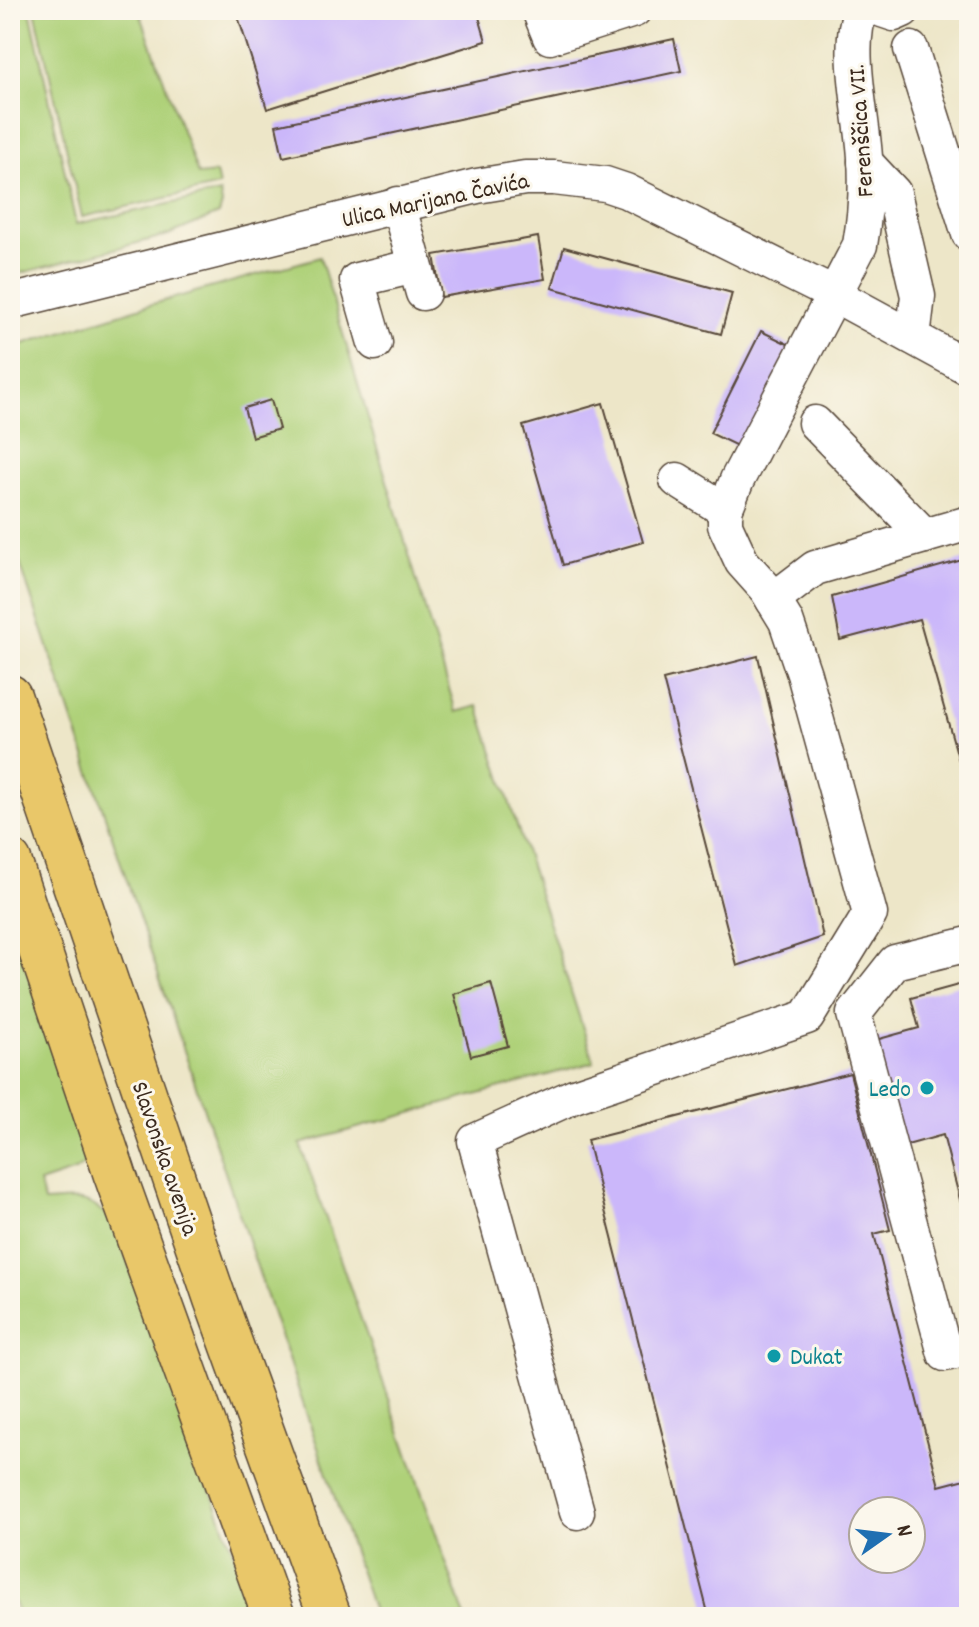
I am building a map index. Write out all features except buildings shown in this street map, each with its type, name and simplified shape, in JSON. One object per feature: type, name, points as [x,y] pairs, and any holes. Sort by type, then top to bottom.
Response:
[{"type":"main road","name":"Slavonska avenija","points":[[10,696],[210,1285],[330,1617]]},
{"type":"main road","points":[[10,861],[115,1175],[274,1617]]},
{"type":"street","points":[[539,10],[550,37],[634,10]]},
{"type":"street","name":"Ferenščica VII.","points":[[725,510],[737,480],[860,245],[866,208],[865,162],[854,43],[861,10]]},
{"type":"street","points":[[882,10],[894,14],[903,10]]},
{"type":"street","points":[[911,49],[969,234]]},
{"type":"street","points":[[865,162],[894,193],[918,296],[913,337]]},
{"type":"street","name":"Ulica Marijana Čavića","points":[[10,302],[477,186],[525,178],[579,179],[626,191],[833,294],[969,368]]},
{"type":"street","points":[[375,343],[357,280],[419,280],[398,204]]},
{"type":"street","points":[[815,423],[925,536]]},
{"type":"street","points":[[577,1512],[475,1141],[574,1096],[807,1017],[870,914],[804,674],[786,621],[731,544],[725,525],[725,510],[677,480]]},
{"type":"street","points":[[773,600],[815,568],[969,523]]},
{"type":"street","points":[[969,944],[895,962],[854,1014],[945,1354],[969,1349]]},
{"type":"green space","points":[[10,10],[30,10],[76,224],[220,193],[222,204],[219,214],[168,235],[10,276]]},
{"type":"green space","points":[[35,10],[139,10],[198,175],[216,173],[219,186],[82,217]]},
{"type":"green space","points":[[320,257],[456,712],[478,706],[594,1062],[300,1144],[465,1617],[375,1617],[10,534],[10,348]]},
{"type":"green space","points":[[10,918],[91,1159],[75,1171],[39,1183],[44,1202],[81,1201],[96,1207],[113,1221],[257,1617],[19,1617],[10,1590]]},
{"type":"place","name":"Ledo","points":[[927,1088]]},
{"type":"place","name":"Dukat","points":[[774,1356]]}]
